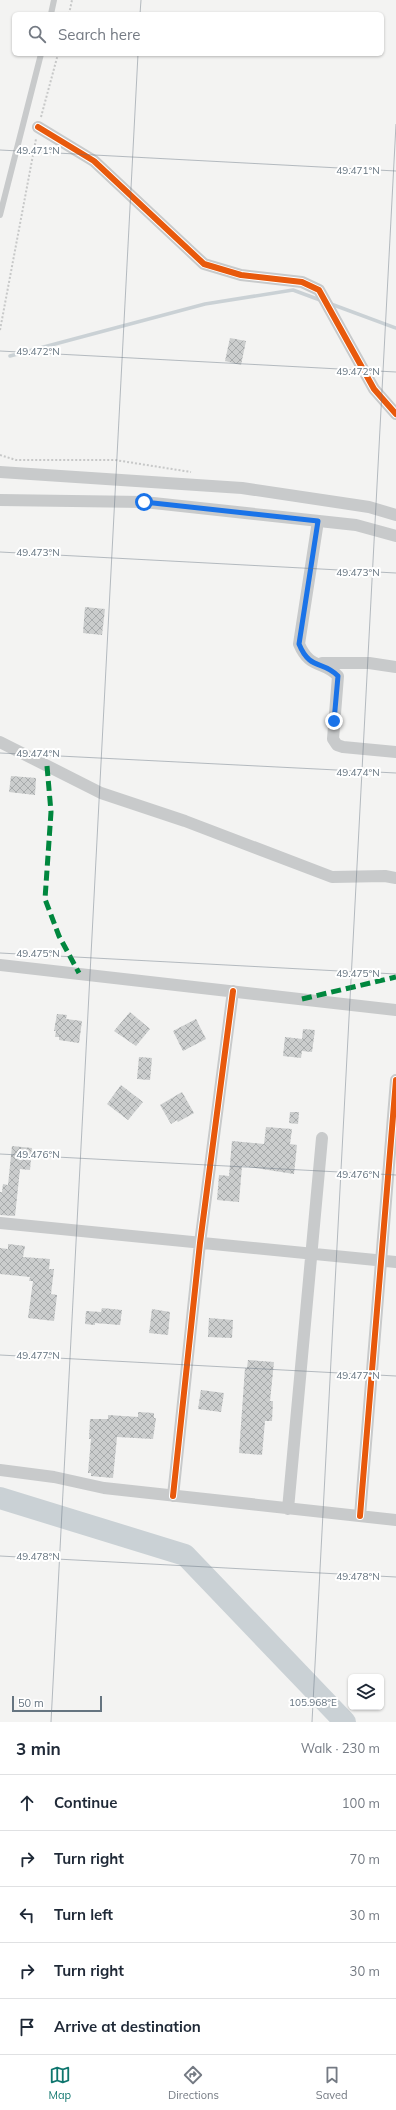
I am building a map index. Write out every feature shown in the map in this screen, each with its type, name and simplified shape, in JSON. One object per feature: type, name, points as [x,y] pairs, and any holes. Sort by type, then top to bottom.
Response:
[{"type":"street","points":[[38,127],[94,161],[204,264],[241,275],[302,282],[319,290],[374,389],[396,414]]},
{"type":"street","points":[[0,472],[242,488],[369,507],[396,515]]},
{"type":"street","points":[[0,500],[144,502],[356,526],[396,536]]},
{"type":"street","points":[[318,521],[299,644],[304,656],[313,663],[332,669],[338,676],[333,739],[337,745],[343,747],[396,752]]},
{"type":"street","points":[[313,663],[370,663],[396,667]]},
{"type":"street","points":[[0,742],[101,793],[199,826],[332,877],[385,876],[396,878]]},
{"type":"street","points":[[0,964],[234,991],[394,1012]]},
{"type":"street","points":[[173,1496],[200,1243],[234,991]]},
{"type":"street","points":[[360,1516],[396,1076]]},
{"type":"street","points":[[288,1508],[322,1138]]},
{"type":"street","points":[[0,1223],[396,1262]]},
{"type":"street","points":[[0,1470],[54,1477],[104,1488],[396,1520]]},
{"type":"lane","points":[[51,12],[54,0]]},
{"type":"lane","points":[[0,215],[39,56]]},
{"type":"path","points":[[69,12],[72,0]]},
{"type":"path","points":[[0,330],[38,127],[57,56]]},
{"type":"building","points":[[230,338],[246,341],[241,365],[225,361]]},
{"type":"building","points":[[85,607],[105,609],[102,635],[83,633]]},
{"type":"building","points":[[11,776],[36,778],[35,795],[9,792]]},
{"type":"building","points":[[130,1012],[150,1029],[136,1046],[114,1031]]},
{"type":"building","points":[[57,1014],[67,1015],[66,1019],[82,1021],[79,1043],[59,1040],[59,1037],[55,1037],[56,1031],[54,1031]]},
{"type":"building","points":[[196,1019],[206,1039],[183,1051],[173,1031]]},
{"type":"building","points":[[303,1029],[315,1030],[312,1052],[302,1051],[301,1058],[283,1056],[285,1037],[302,1039]]},
{"type":"building","points":[[139,1057],[152,1058],[150,1080],[137,1079]]},
{"type":"building","points":[[121,1085],[143,1102],[128,1120],[107,1104]]},
{"type":"building","points":[[182,1092],[194,1113],[178,1122],[177,1120],[171,1124],[160,1105]]},
{"type":"building","points":[[290,1112],[299,1112],[298,1124],[289,1123]]},
{"type":"building","points":[[266,1127],[292,1129],[290,1144],[297,1145],[294,1174],[242,1166],[239,1202],[217,1200],[219,1175],[229,1176],[232,1141],[264,1144]]},
{"type":"building","points":[[12,1146],[32,1148],[30,1170],[20,1169],[15,1216],[0,1215],[0,1192],[2,1192],[3,1184],[8,1185]]},
{"type":"building","points":[[8,1244],[25,1246],[23,1257],[50,1259],[49,1269],[54,1269],[51,1294],[57,1295],[54,1321],[28,1318],[33,1281],[29,1281],[30,1277],[0,1274],[0,1248],[8,1249]]},
{"type":"building","points":[[102,1308],[122,1310],[120,1325],[95,1323],[95,1325],[85,1324],[86,1311],[101,1312]]},
{"type":"building","points":[[152,1309],[170,1312],[168,1335],[149,1333]]},
{"type":"building","points":[[209,1318],[233,1320],[232,1338],[208,1337]]},
{"type":"building","points":[[248,1360],[274,1362],[270,1401],[273,1401],[272,1421],[265,1421],[262,1455],[239,1453],[245,1368],[247,1368]]},
{"type":"building","points":[[201,1390],[224,1393],[221,1412],[198,1409]]},
{"type":"building","points":[[138,1412],[154,1413],[154,1418],[156,1418],[153,1439],[117,1437],[113,1478],[91,1476],[91,1473],[88,1473],[91,1439],[89,1439],[90,1419],[108,1419],[108,1415],[138,1417]]},
{"type":"waterway","points":[[10,356],[205,304],[293,290],[320,300]]},
{"type":"waterway","points":[[331,304],[396,328]]},
{"type":"waterway","points":[[0,1498],[185,1555],[345,1722]]},
{"type":"marked path","points":[[47,766],[51,812],[45,899],[59,936],[79,973]]},
{"type":"marked path","points":[[302,999],[396,977]]},
{"type":"cycle path","points":[[38,127],[94,161],[204,264],[241,275],[302,282],[319,290],[374,389],[396,414]]},
{"type":"cycle path","points":[[173,1496],[200,1243],[233,991]]},
{"type":"cycle path","points":[[360,1516],[396,1080]]},
{"type":"route","points":[[144,502],[318,521],[299,644],[304,656],[313,663],[332,669],[338,676],[334,706],[334,721]]}]
